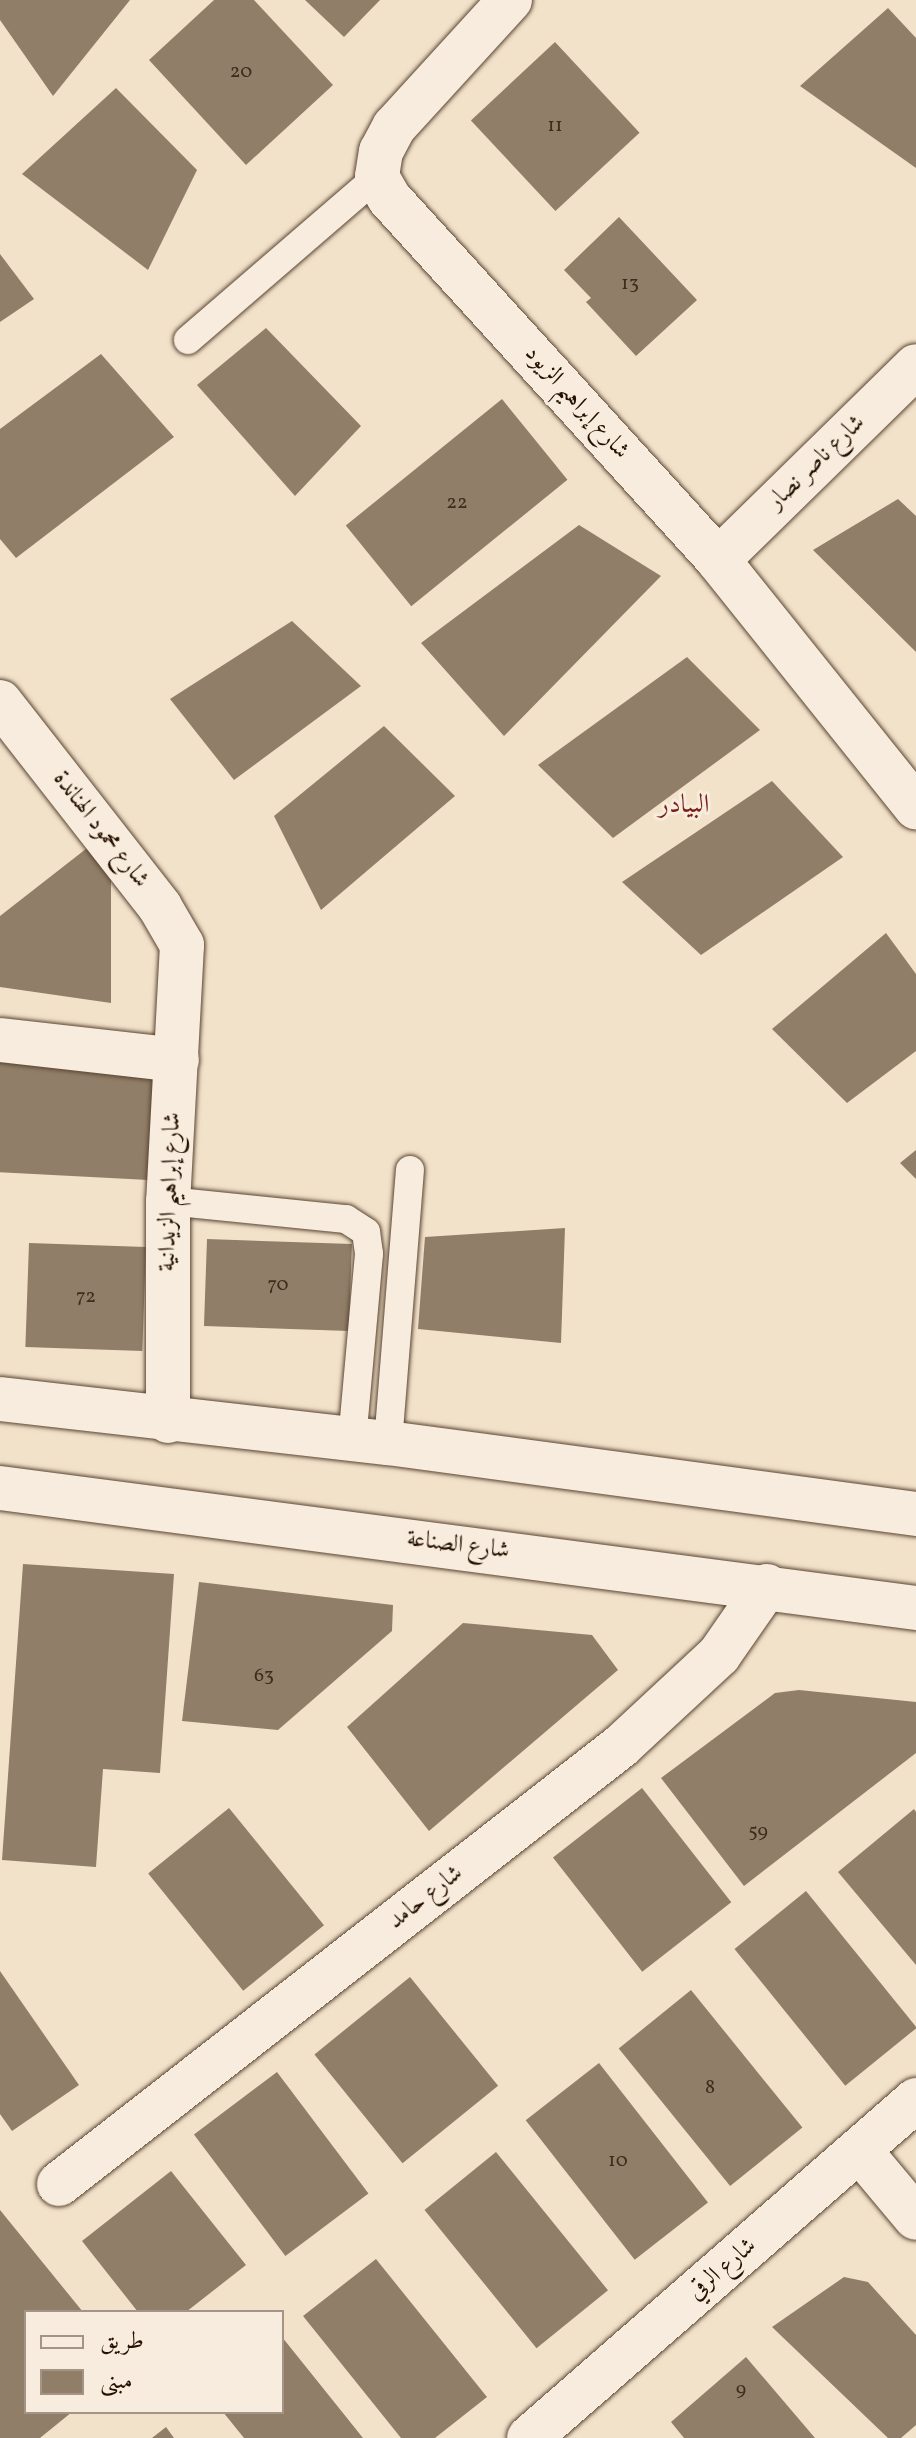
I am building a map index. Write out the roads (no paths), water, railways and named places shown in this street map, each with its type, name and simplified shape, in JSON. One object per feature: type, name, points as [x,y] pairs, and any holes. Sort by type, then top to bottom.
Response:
[{"type":"street","points":[[377,177],[381,151],[394,127],[510,0]]},
{"type":"street","name":"شارع إبراهيم الزيود","points":[[377,177],[389,198],[718,560],[916,807]]},
{"type":"street","name":"شارع ناصر نصار","points":[[718,560],[916,366]]},
{"type":"street","name":"شارع محمود الهناندة","points":[[0,702],[177,930],[185,964]]},
{"type":"street","name":"شارع إبراهيم الزيدانية","points":[[168,1421],[168,1201],[185,964]]},
{"type":"street","points":[[0,1040],[177,1060]]},
{"type":"street","points":[[0,1399],[168,1421],[370,1442],[916,1514]]},
{"type":"street","name":"شارع الصناعة","points":[[0,1488],[767,1586],[916,1608]]},
{"type":"street","name":"شارع حامد","points":[[59,2184],[621,1746],[719,1655],[767,1586]]},
{"type":"street","name":"شارع الرقي","points":[[529,2438],[916,2100]]},
{"type":"street","points":[[860,2151],[916,2218]]},
{"type":"lane","points":[[188,340],[377,177]]},
{"type":"lane","points":[[370,1442],[410,1170]]},
{"type":"lane","points":[[168,1201],[346,1219],[366,1232],[369,1254],[370,1442]]},
{"type":"district","name":"البيادر","points":[[684,806]]}]
